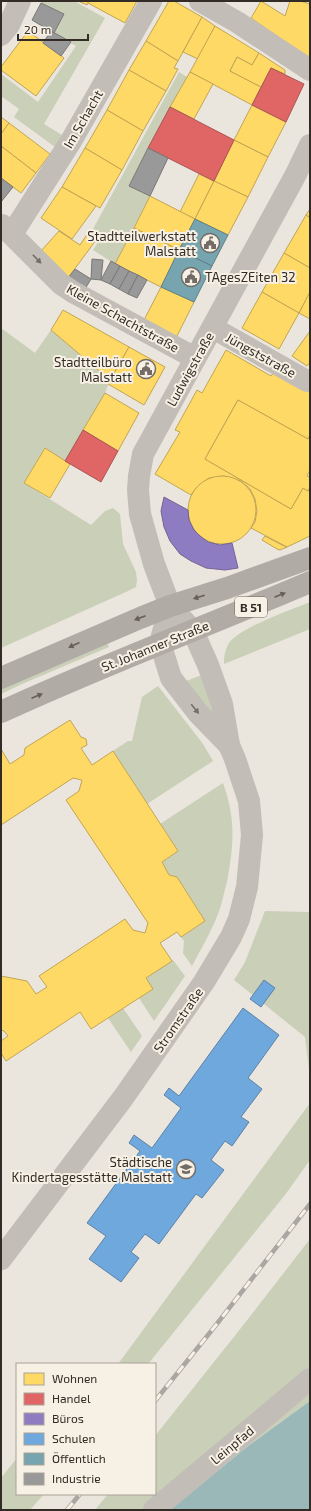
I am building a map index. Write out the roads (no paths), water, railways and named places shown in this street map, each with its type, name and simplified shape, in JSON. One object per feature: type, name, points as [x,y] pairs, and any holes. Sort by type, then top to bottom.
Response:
[{"type":"main road","name":"B 51","points":[[1,678],[103,633],[170,606],[227,588],[310,558]]},
{"type":"main road","name":"St. Johanner Straße","points":[[1,712],[160,643],[193,631],[310,582]]},
{"type":"street","points":[[1,35],[9,25],[20,1]]},
{"type":"street","name":"Im Schacht","points":[[7,229],[71,141],[151,1]]},
{"type":"street","points":[[200,1],[237,22],[310,70]]},
{"type":"street","name":"Ludwigstraße","points":[[170,606],[154,564],[140,514],[138,490],[139,476],[144,454],[310,145]]},
{"type":"street","name":"Kleine Schachtstraße","points":[[7,229],[61,284],[73,292],[195,358]]},
{"type":"street","name":"Jüngststraße","points":[[213,328],[310,381]]},
{"type":"street","points":[[160,643],[170,606]]},
{"type":"street","name":"Stromstraße","points":[[1,1259],[122,1098],[204,982],[231,937],[248,887],[252,835],[249,801],[236,759],[229,745],[222,704],[208,665],[193,631],[170,606]]},
{"type":"street","name":"Stromstraße","points":[[160,643],[171,678],[198,713],[229,745]]},
{"type":"street","name":"Leinpfad","points":[[154,1510],[310,1379]]},
{"type":"water","points":[[310,1401],[310,1510],[170,1510],[248,1446]]},
{"type":"railway","points":[[156,1400],[310,1204]]},
{"type":"railway","points":[[67,1510],[79,1495]]},
{"type":"place","name":"Stadtteilwerkstatt Malstatt","points":[[210,243]]},
{"type":"place","name":"TAgesZEiten 32","points":[[191,277]]},
{"type":"place","name":"Stadtteilbüro Malstatt","points":[[146,369]]},
{"type":"place","name":"Städtische Kindertagesstätte Malstatt","points":[[186,1169]]}]
